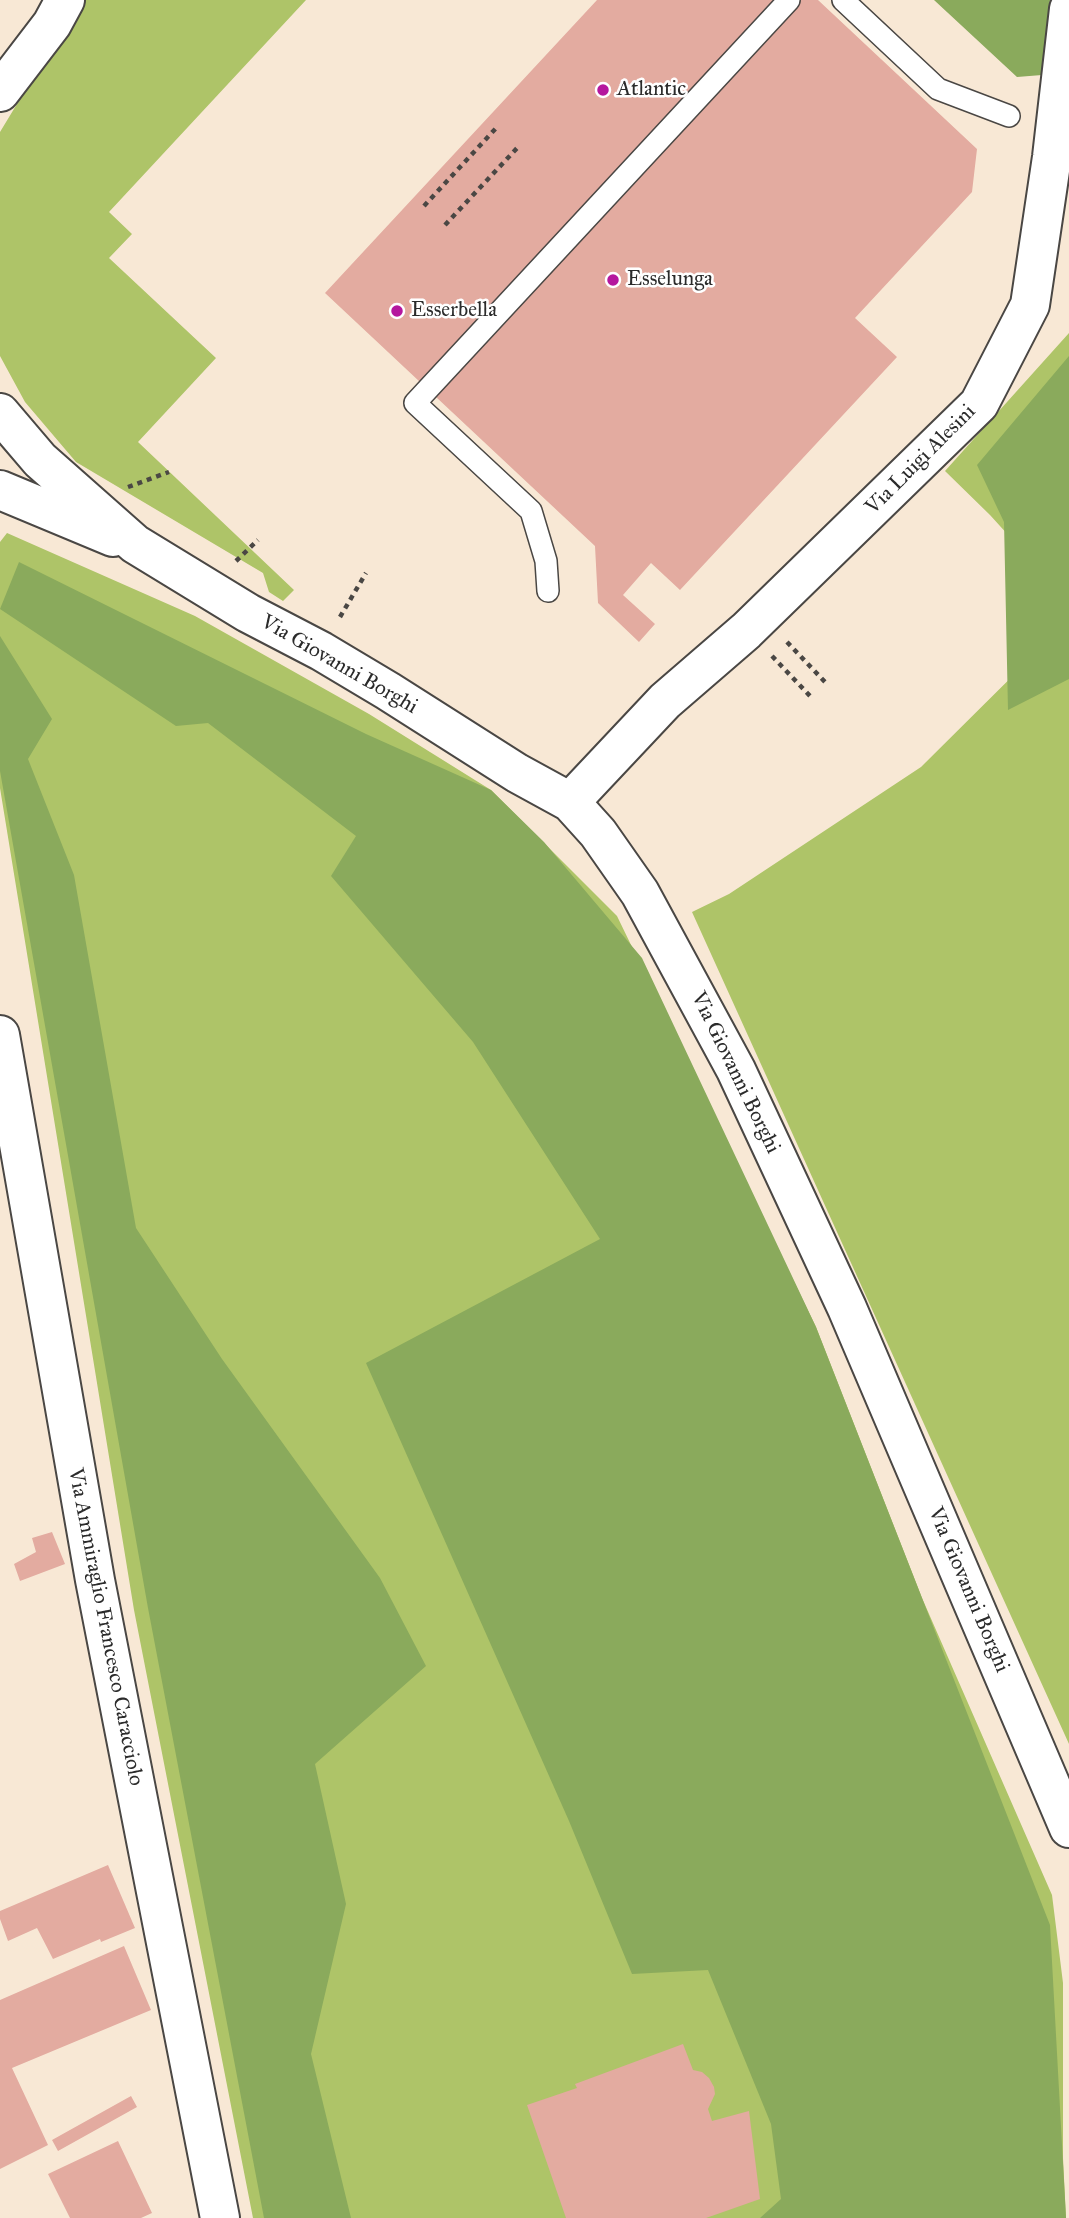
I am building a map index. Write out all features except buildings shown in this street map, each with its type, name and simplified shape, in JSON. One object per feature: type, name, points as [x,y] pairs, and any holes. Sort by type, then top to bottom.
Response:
[{"type":"main road","points":[[0,92],[52,24],[65,0]]},
{"type":"main road","name":"Via Luigi Alesini","points":[[570,802],[665,701],[746,631],[979,404],[1030,305],[1052,157],[1069,9]]},
{"type":"main road","name":"Via Giovanni Borghi","points":[[0,413],[40,460],[135,544],[248,613],[321,651],[446,726],[517,773],[570,802],[598,833],[640,893],[736,1070],[847,1308],[1069,1828]]},
{"type":"main road","name":"Via Giovanni Borghi","points":[[0,490],[78,524],[135,544]]},
{"type":"main road","name":"Via Ammiraglio Francesco Caracciolo","points":[[0,1035],[95,1580],[220,2218]]},
{"type":"lane","points":[[548,591],[546,561],[531,511],[415,403],[789,0]]},
{"type":"lane","points":[[842,0],[938,89],[1009,117]]},
{"type":"path","points":[[424,206],[498,126]]},
{"type":"path","points":[[445,225],[519,146]]},
{"type":"path","points":[[233,563],[258,540]]},
{"type":"path","points":[[321,651],[366,573]]},
{"type":"path","points":[[773,658],[811,696]]},
{"type":"path","points":[[808,664],[825,682]]},
{"type":"green space","points":[[80,0],[306,0],[109,212],[132,234],[109,258],[216,358],[138,442],[294,590],[283,601],[269,592],[263,573],[76,462],[25,402],[0,356],[0,132]]},
{"type":"green space","points":[[934,0],[1050,0],[1042,75],[1017,77]]},
{"type":"green space","points":[[1069,333],[1069,602],[990,515],[945,471]]},
{"type":"green space","points":[[1069,356],[1069,679],[1008,710],[1004,522],[977,465]]},
{"type":"green space","points":[[7,533],[195,616],[369,714],[491,790],[617,916],[816,1327],[922,1598],[1052,1895],[1063,1983],[1063,2158],[1066,2218],[253,2218],[134,1610],[0,788],[0,542]]},
{"type":"green space","points":[[19,562],[366,734],[491,790],[544,842],[642,958],[816,1327],[1050,1925],[1066,2218],[760,2218],[781,2199],[771,2124],[708,1970],[632,1974],[569,1821],[366,1363],[600,1239],[473,1042],[331,876],[356,836],[208,723],[176,726],[0,609]]},
{"type":"green space","points":[[1069,620],[1069,1744],[692,912],[729,894],[921,767]]},
{"type":"green space","points":[[0,636],[52,719],[28,759],[74,875],[136,1228],[222,1359],[380,1578],[426,1666],[315,1764],[346,1904],[311,2054],[351,2218],[264,2218],[148,1608],[0,771]]},
{"type":"place","name":"Atlantic","points":[[603,90]]},
{"type":"place","name":"Esselunga","points":[[613,280]]},
{"type":"place","name":"Esserbella","points":[[397,311]]}]
